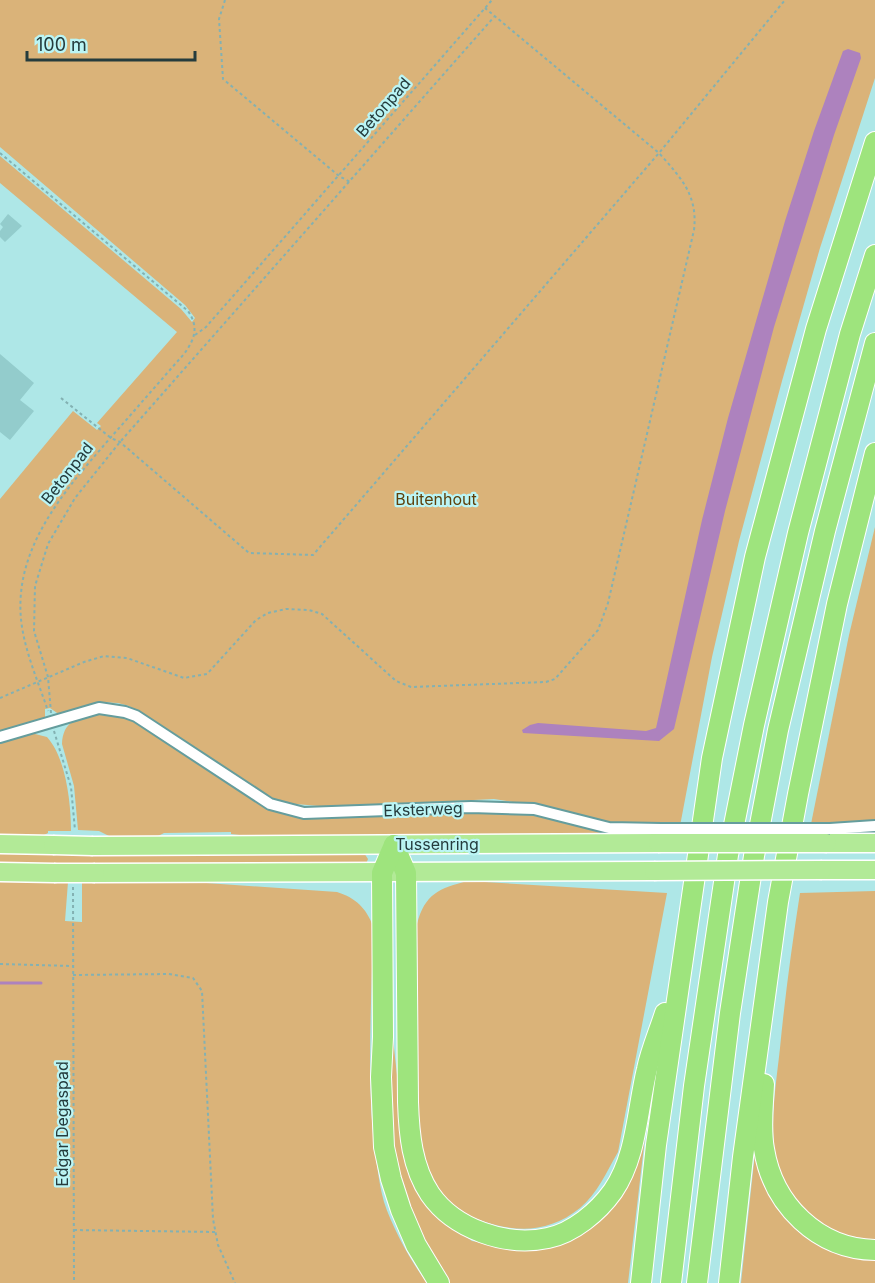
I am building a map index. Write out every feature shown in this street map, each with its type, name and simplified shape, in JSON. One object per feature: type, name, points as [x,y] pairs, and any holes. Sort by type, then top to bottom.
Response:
[{"type":"highway","points":[[641,1283],[656,1145],[680,966],[712,758],[755,557],[816,329],[875,142]]},
{"type":"highway","points":[[671,1283],[694,1086],[727,867],[754,725],[798,533],[850,334],[875,255]]},
{"type":"highway","points":[[697,1283],[730,1013],[754,856],[778,730],[825,531],[875,343]]},
{"type":"highway","points":[[729,1283],[743,1156],[771,947],[798,794],[834,615],[875,453]]},
{"type":"highway","name":"Tussenring","points":[[0,844],[394,845],[660,836],[828,836],[875,843]]},
{"type":"highway","points":[[394,845],[406,873],[408,1102],[413,1152],[422,1180],[438,1204],[457,1220],[489,1234],[504,1239],[548,1238],[564,1232],[592,1214],[614,1190],[627,1162],[647,1069],[680,966]]},
{"type":"highway","points":[[394,845],[382,873],[383,1037],[381,1077],[384,1147],[400,1210],[416,1245],[440,1283]]},
{"type":"highway","name":"Tussenring","points":[[0,872],[406,873],[875,870]]},
{"type":"highway","points":[[771,947],[762,1121],[764,1150],[770,1172],[789,1208],[811,1229],[841,1244],[875,1250]]},
{"type":"street","name":"Eksterweg","points":[[0,737],[99,708],[136,716],[270,804],[304,813],[471,807],[534,809],[609,828],[660,836]]},
{"type":"street","points":[[828,836],[875,826]]},
{"type":"path","points":[[225,0],[219,20],[223,79],[339,176],[350,182]]},
{"type":"path","name":"Betonpad","points":[[51,722],[27,648],[21,618],[22,586],[26,568],[39,535],[57,502],[184,354],[195,335],[206,327],[492,0]]},
{"type":"path","points":[[61,398],[111,438],[120,442],[249,553],[313,555],[659,153],[785,0]]},
{"type":"path","points":[[0,698],[104,656],[127,658],[184,678],[207,674],[255,620],[268,613],[286,609],[309,610],[322,614],[396,681],[411,687],[546,682],[555,679],[598,630],[608,603],[694,230],[696,216],[694,202],[684,181],[659,153],[485,8]]},
{"type":"path","points":[[51,722],[48,677],[34,631],[34,586],[48,544],[75,498],[120,442],[495,16]]},
{"type":"path","points":[[0,153],[188,311],[194,321],[195,335]]},
{"type":"path","name":"Edgar Degaspad","points":[[0,964],[73,966],[74,1283]]},
{"type":"path","points":[[73,975],[169,974],[194,978],[202,991],[213,1219],[218,1245],[235,1283]]},
{"type":"path","points":[[74,1230],[216,1232]]},
{"type":"green space","name":"Buitenhout","points":[[0,0],[875,0],[875,78],[820,248],[739,541],[712,657],[680,826],[607,823],[537,806],[494,799],[331,807],[284,803],[249,785],[152,719],[129,706],[118,703],[101,702],[60,715],[50,708],[45,709],[45,719],[0,733],[0,499],[73,411],[97,430],[101,426],[97,423],[177,332],[0,183],[0,156],[181,309],[192,322],[195,318],[185,305],[0,147]]},
{"type":"green space","points":[[875,527],[875,821],[811,824],[849,635]]},
{"type":"green space","points":[[95,714],[118,715],[140,725],[275,810],[302,816],[487,811],[540,817],[616,834],[264,838],[231,834],[231,832],[164,833],[142,838],[115,839],[99,831],[78,830],[74,786],[62,744],[65,731],[72,722]]},
{"type":"green space","points":[[31,733],[47,737],[59,757],[66,781],[71,831],[48,831],[36,839],[0,839],[0,741]]},
{"type":"green space","points":[[364,853],[368,859],[366,864],[0,867],[0,854]]},
{"type":"green space","points":[[0,880],[68,882],[65,921],[82,922],[82,882],[192,882],[337,892],[360,904],[373,926],[370,1082],[373,1134],[380,1185],[387,1212],[397,1233],[427,1283],[0,1283]]},
{"type":"green space","points":[[468,881],[667,893],[618,1152],[592,1196],[580,1208],[568,1217],[543,1227],[517,1229],[504,1227],[490,1224],[456,1210],[441,1195],[436,1185],[427,1165],[418,1133],[417,924],[429,899],[449,886]]},
{"type":"green space","points":[[875,891],[875,1239],[872,1240],[844,1235],[828,1229],[805,1213],[789,1194],[779,1172],[774,1149],[773,1124],[784,1009],[800,893]]},
{"type":"green space","points":[[392,1030],[402,1120],[454,1228],[472,1241],[516,1248],[582,1231],[647,1120],[628,1283],[446,1283],[412,1228],[386,1132]]},
{"type":"green space","points":[[756,1143],[782,1207],[875,1255],[875,1283],[741,1283]]},
{"type":"shaded area","points":[[848,49],[860,53],[861,58],[834,135],[774,327],[725,511],[674,729],[659,741],[523,733],[522,730],[538,723],[646,731],[656,728],[702,520],[728,418],[785,221],[814,131],[843,51]]},
{"type":"building","points":[[8,214],[22,226],[5,242],[0,237],[3,227],[0,224]]},
{"type":"building","points":[[0,354],[34,383],[20,400],[34,411],[10,440],[0,432]]},
{"type":"waterway","points":[[0,983],[41,983]]}]
